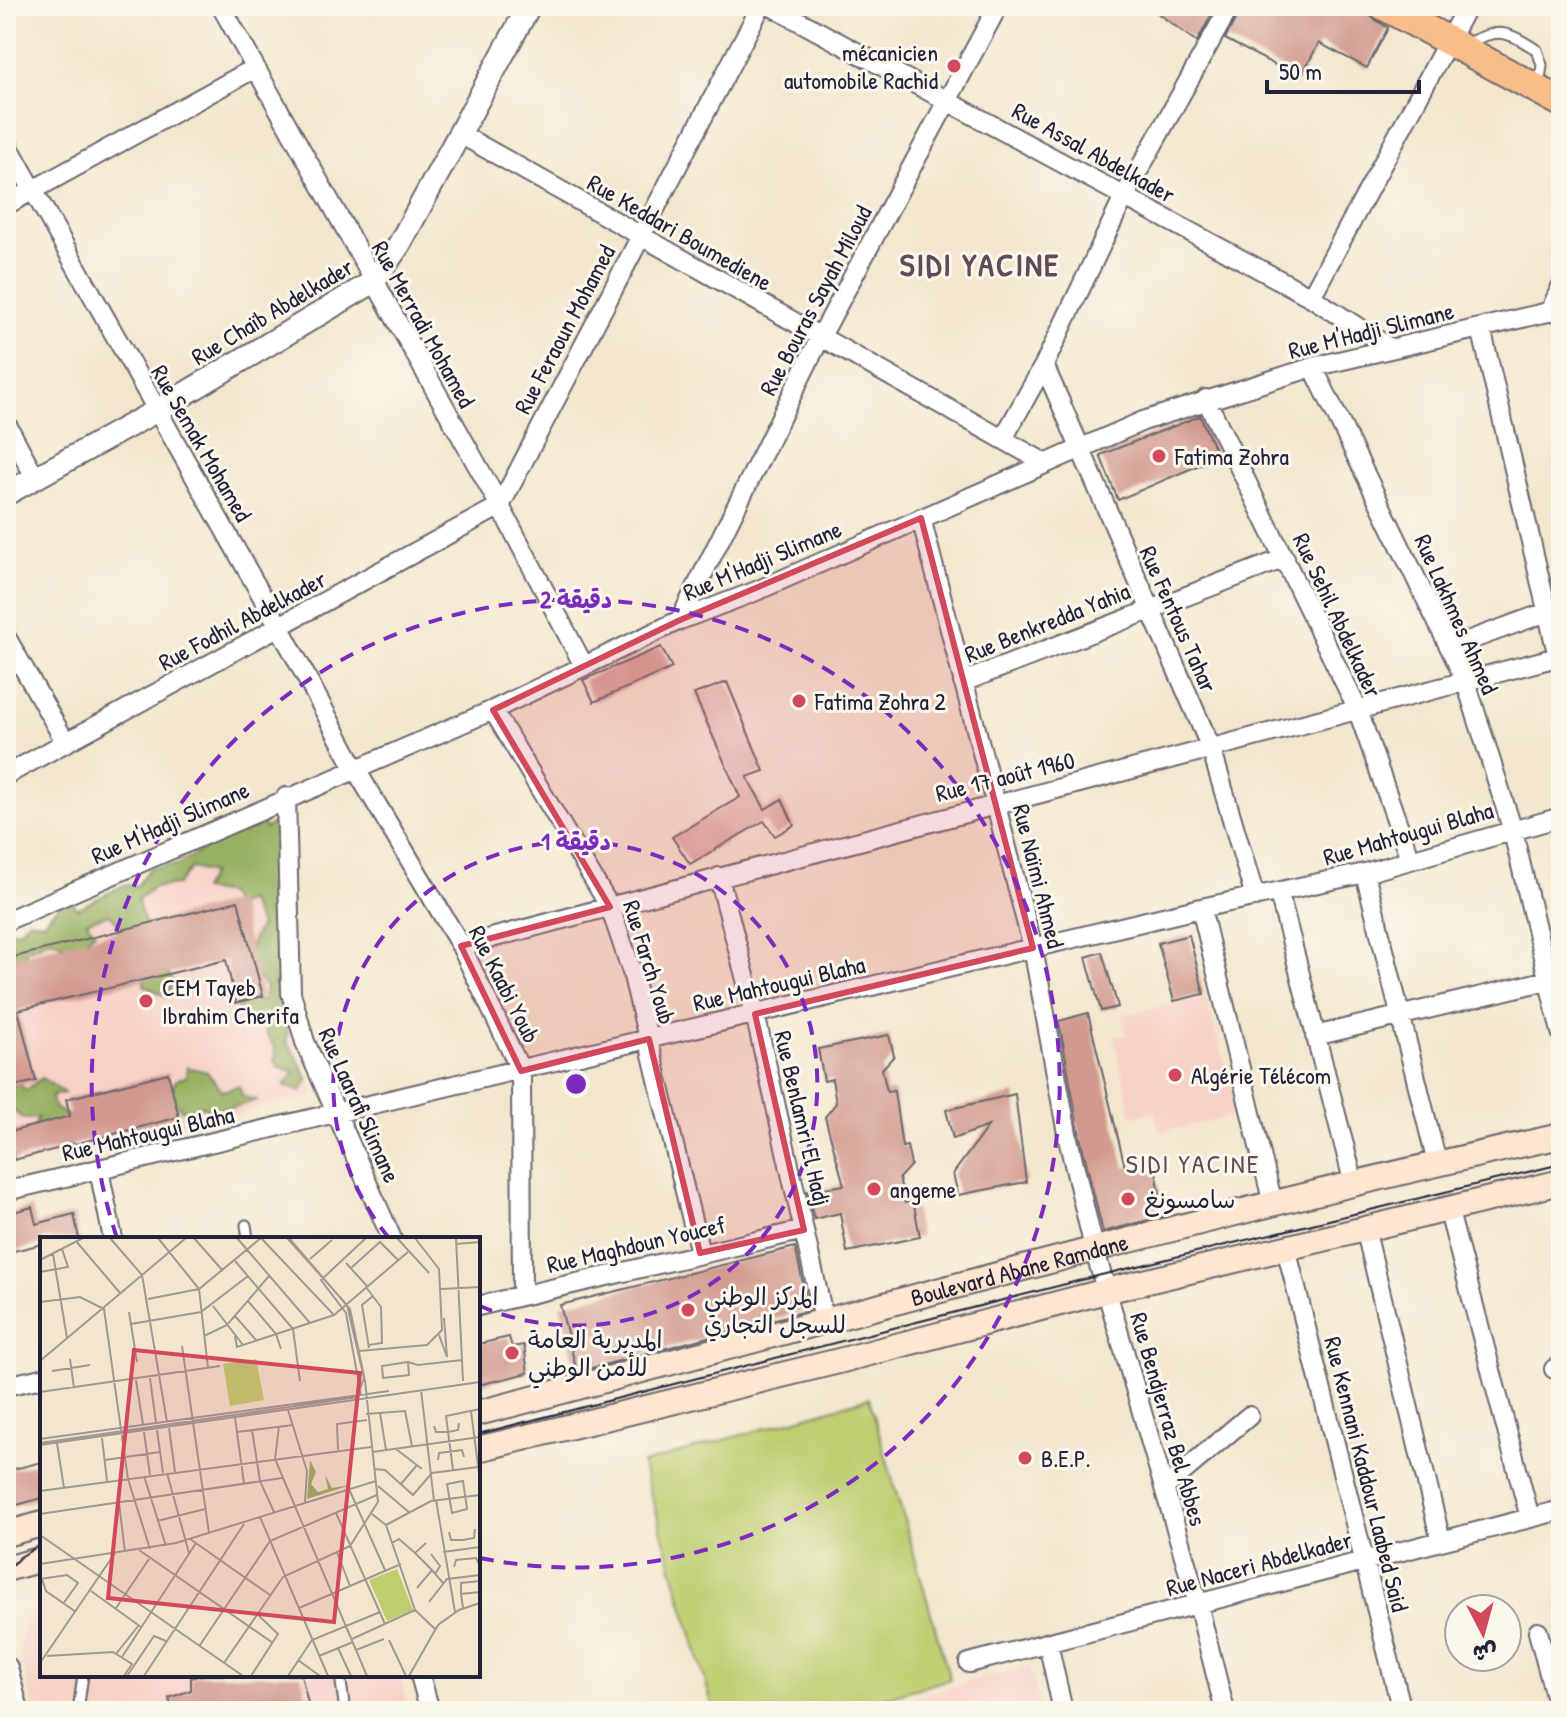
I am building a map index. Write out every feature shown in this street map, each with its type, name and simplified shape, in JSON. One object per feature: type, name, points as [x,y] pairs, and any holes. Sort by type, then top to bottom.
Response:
[{"type":"main road","points":[[1384,6],[1550,96]]},
{"type":"main road","name":"Boulevard Abane Ramdane","points":[[480,1412],[825,1324],[1094,1248],[1437,1163],[1561,1136]]},
{"type":"main road","name":"Boulevard Abane Ramdane","points":[[480,1449],[839,1361],[1106,1291],[1561,1182]]},
{"type":"main road","points":[[6,1534],[40,1525]]},
{"type":"main road","points":[[6,1569],[40,1560]]},
{"type":"street","name":"Rue Merradi Mohamed","points":[[221,6],[500,506],[584,666]]},
{"type":"street","name":"Rue Chaïb Abdelkader","points":[[6,494],[156,411],[373,282],[399,245],[529,6]]},
{"type":"street","name":"Rue Feraoun Mohamed","points":[[500,506],[761,6]]},
{"type":"street","name":"Rue Assal Abdelkader","points":[[771,6],[949,99],[1311,297],[1390,348]]},
{"type":"street","name":"Rue Bouras Sayah Miloud","points":[[680,620],[820,338],[998,6]]},
{"type":"street","points":[[1003,439],[1044,365],[1124,197],[1230,6]]},
{"type":"street","points":[[1311,297],[1454,43],[1467,6]]},
{"type":"street","points":[[6,205],[255,68]]},
{"type":"street","name":"Rue Keddari Boumediene","points":[[460,134],[1045,463]]},
{"type":"street","name":"Rue Semak Mohamed","points":[[6,142],[280,628],[355,768]]},
{"type":"street","points":[[1556,310],[1561,287]]},
{"type":"street","name":"Rue M'Hadji Slimane","points":[[6,921],[286,797],[493,710],[680,620],[754,592],[1078,449],[1206,399],[1313,367],[1556,310]]},
{"type":"street","points":[[1481,328],[1560,657]]},
{"type":"street","name":"Rue Fentous Tahar","points":[[1044,365],[1078,449],[1211,748],[1255,897]]},
{"type":"street","name":"Rue Lakhmes Ahmed","points":[[1313,367],[1465,679],[1555,979],[1561,1032]]},
{"type":"street","name":"Rue Sehil Abdelkader","points":[[1206,399],[1357,708],[1410,859]]},
{"type":"street","points":[[6,423],[35,477]]},
{"type":"street","name":"Rue Fodhil Abdelkader","points":[[6,775],[500,506]]},
{"type":"street","name":"Rue Naïmi Ahmed","points":[[921,518],[1033,948],[1065,1124],[1094,1248]]},
{"type":"street","name":"Rue Benkredda Yahia","points":[[963,682],[1148,608],[1285,558]]},
{"type":"street","points":[[1451,647],[1547,612]]},
{"type":"street","points":[[6,637],[66,743]]},
{"type":"street","name":"Rue 17 août 1960","points":[[461,946],[997,802],[1560,657]]},
{"type":"street","name":"Rue Farch Youb","points":[[493,710],[610,907],[649,1039],[700,1253]]},
{"type":"street","name":"Rue Kaabi Youb","points":[[355,768],[461,946],[521,1071],[522,1295]]},
{"type":"street","name":"Rue Laarafi Slimane","points":[[286,797],[291,993],[305,1042],[391,1237]]},
{"type":"street","name":"Rue Mahtougui Blaha","points":[[6,1191],[1201,908],[1365,873],[1512,828],[1561,817]]},
{"type":"street","points":[[1365,873],[1437,1163]]},
{"type":"street","name":"Rue Benlamri El Hadj","points":[[719,877],[755,1014],[825,1324]]},
{"type":"street","points":[[1279,893],[1354,1184]]},
{"type":"street","points":[[1201,908],[1273,1204]]},
{"type":"street","points":[[1315,1036],[1555,979]]},
{"type":"street","points":[[99,1170],[113,1237]]},
{"type":"street","points":[[1448,1208],[1530,1518]]},
{"type":"street","points":[[1365,1228],[1441,1541]]},
{"type":"street","name":"Rue Maghdoun Youcef","points":[[480,1306],[804,1230]]},
{"type":"street","name":"Rue Bendjerraz Bel Abbes","points":[[1094,1248],[1198,1604],[1225,1711]]},
{"type":"street","name":"Rue Kennani Kaddour Laabed Said","points":[[1286,1248],[1402,1711]]},
{"type":"street","points":[[6,1386],[40,1378]]},
{"type":"street","points":[[1164,1488],[1249,1416]]},
{"type":"street","name":"Rue Naceri Abdelkader","points":[[969,1663],[1561,1510]]},
{"type":"street","points":[[1538,1632],[1559,1711]]},
{"type":"street","points":[[1048,1643],[1063,1711]]},
{"type":"street","points":[[6,1668],[17,1711]]},
{"type":"street","points":[[421,1677],[430,1711]]},
{"type":"lane","points":[[246,1225],[248,1237]]},
{"type":"lane","points":[[78,1711],[83,1677]]},
{"type":"lane","points":[[340,1677],[345,1711]]},
{"type":"highlighted area","points":[[921,518],[1033,948],[755,1014],[804,1230],[700,1253],[649,1039],[521,1071],[461,946],[610,907],[493,710],[680,620]]},
{"type":"shaded area","name":"CEM Tayeb Ibrahim Cherifa","points":[[252,822],[275,829],[286,1014],[315,1096],[6,1166],[6,936],[103,900]]},
{"type":"shaded area","name":"Algérie Télécom","points":[[1206,997],[1239,1115],[1161,1132],[1154,1113],[1132,1116],[1113,1036],[1127,1036],[1122,1015]]},
{"type":"shaded area","points":[[40,1603],[40,1677],[400,1677],[409,1711],[35,1711],[19,1653],[24,1618]]},
{"type":"shaded area","points":[[1030,1665],[1040,1711],[868,1710]]},
{"type":"green space","points":[[262,821],[265,829],[274,822],[282,840],[281,858],[270,861],[285,879],[267,889],[272,898],[286,907],[276,926],[287,972],[274,985],[284,987],[282,1005],[286,1042],[309,1079],[301,1091],[284,1086],[295,1072],[276,1065],[275,1048],[265,1032],[271,1024],[269,1019],[252,1026],[236,1009],[250,996],[263,1002],[266,987],[247,965],[253,938],[260,925],[248,900],[235,907],[227,894],[202,890],[212,873],[191,868],[177,885],[154,887],[138,899],[147,929],[173,983],[167,997],[144,985],[144,969],[120,948],[116,921],[110,914],[86,921],[95,932],[73,950],[52,939],[26,950],[25,964],[6,966],[6,932],[20,930],[28,920],[43,922],[60,904],[73,902],[77,909],[124,885],[137,886],[150,868],[177,865],[244,824]]},
{"type":"green space","points":[[187,1067],[207,1072],[222,1091],[239,1086],[243,1097],[258,1100],[215,1112],[202,1106],[188,1115],[167,1096],[177,1079],[186,1077]]},
{"type":"green space","points":[[42,1078],[64,1093],[52,1096],[54,1107],[76,1121],[70,1133],[71,1146],[48,1149],[30,1135],[38,1118],[24,1119],[14,1111],[6,1124],[6,1094],[17,1083],[26,1090]]},
{"type":"green space","points":[[869,1398],[950,1679],[839,1711],[714,1711],[642,1464]]},
{"type":"building","points":[[1148,6],[1216,6],[1197,42]]},
{"type":"building","points":[[1242,6],[1367,6],[1370,16],[1388,28],[1367,68],[1319,43],[1300,78],[1225,39]]},
{"type":"building","name":"Fatima Zohra","points":[[1200,416],[1218,457],[1118,500],[1100,455]]},
{"type":"building","points":[[661,647],[672,668],[594,702],[583,680]]},
{"type":"building","points":[[727,682],[764,771],[747,777],[765,809],[782,799],[794,825],[775,836],[764,821],[690,864],[672,837],[740,797],[694,694]]},
{"type":"building","points":[[238,901],[263,996],[236,1003],[226,960],[18,1010],[36,1081],[6,1088],[6,959]]},
{"type":"building","points":[[1189,935],[1204,994],[1174,1001],[1158,943]]},
{"type":"building","points":[[1102,952],[1118,1007],[1101,1011],[1086,957]]},
{"type":"building","points":[[1088,1013],[1125,1167],[1154,1160],[1164,1216],[1103,1232],[1080,1137],[1059,1021]]},
{"type":"building","points":[[889,1035],[894,1056],[882,1069],[887,1092],[894,1091],[902,1147],[907,1146],[911,1165],[899,1178],[905,1203],[913,1200],[920,1237],[847,1252],[840,1213],[814,1219],[807,1191],[844,1185],[825,1117],[836,1103],[832,1079],[824,1081],[818,1049]]},
{"type":"building","points":[[168,1073],[179,1117],[14,1160],[12,1150],[6,1152],[6,1133],[70,1116],[66,1099]]},
{"type":"building","points":[[1015,1094],[1026,1182],[958,1195],[953,1174],[988,1126],[953,1139],[946,1110]]},
{"type":"building","points":[[32,1207],[36,1224],[74,1214],[79,1237],[40,1237],[40,1244],[6,1253],[6,1214]]},
{"type":"building","points":[[795,1247],[809,1310],[577,1372],[560,1305]]},
{"type":"building","points":[[509,1337],[512,1347],[524,1345],[528,1373],[480,1385],[480,1344]]},
{"type":"building","points":[[40,1462],[40,1499],[10,1507],[6,1471]]},
{"type":"building","points":[[302,1677],[310,1711],[172,1711],[169,1698],[191,1690],[191,1678]]},
{"type":"tram line","points":[[480,1433],[1101,1275],[1561,1164]]},
{"type":"tram line","points":[[6,1571],[20,1557],[40,1545]]},
{"type":"place","name":"mécanicien automobile Rachid","points":[[954,66]]},
{"type":"place","name":"Fatima Zohra","points":[[1159,456]]},
{"type":"place","name":"Fatima Zohra 2","points":[[799,701]]},
{"type":"place","name":"CEM Tayeb Ibrahim Cherifa","points":[[146,1001]]},
{"type":"place","name":"Algérie Télécom","points":[[1175,1075]]},
{"type":"place","name":"angeme","points":[[874,1189]]},
{"type":"place","name":"سامسونغ","points":[[1128,1199]]},
{"type":"place","name":"المركز الوطني للسجل التجاري","points":[[688,1310]]},
{"type":"place","name":"المديرية العامة للأمن الوطني","points":[[512,1353]]},
{"type":"place","name":"B.E.P.","points":[[1025,1458]]},
{"type":"district","name":"SIDI YACINE","points":[[980,264]]},
{"type":"district","name":"SIDI YACINE","points":[[1193,1163]]}]
